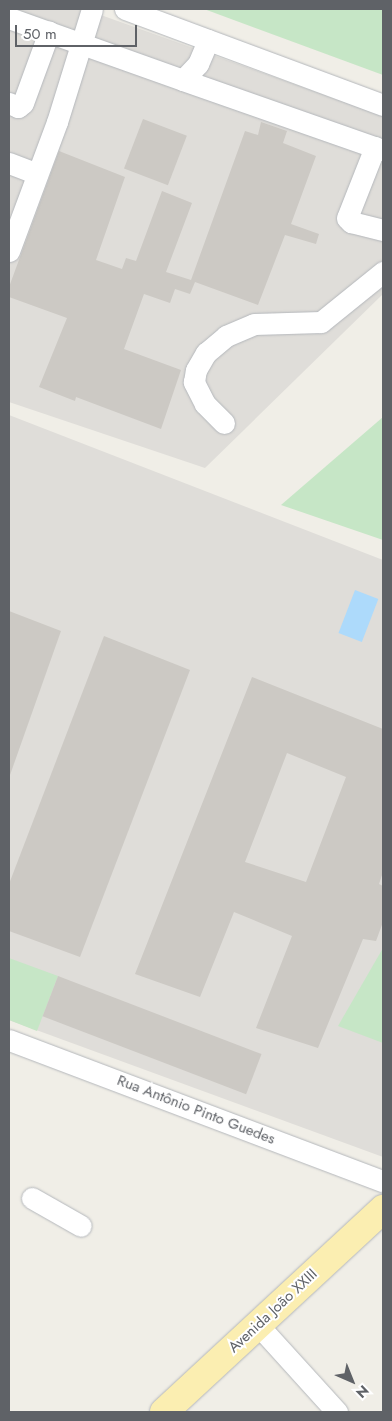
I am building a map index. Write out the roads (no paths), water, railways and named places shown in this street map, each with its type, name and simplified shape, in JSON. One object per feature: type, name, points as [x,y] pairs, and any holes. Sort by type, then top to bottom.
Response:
[{"type":"main road","name":"Avenida João XXIII","points":[[164,1412],[383,1209]]},
{"type":"street","points":[[9,251],[37,174],[92,9]]},
{"type":"street","points":[[125,9],[383,105]]},
{"type":"street","points":[[9,18],[379,148],[347,218],[351,222],[383,230]]},
{"type":"street","points":[[9,103],[18,107],[23,103],[49,32]]},
{"type":"street","points":[[183,80],[198,64],[208,40]]},
{"type":"street","points":[[9,163],[37,174]]},
{"type":"street","points":[[224,423],[205,404],[194,382],[196,370],[206,353],[226,336],[254,324],[322,322],[383,272]]},
{"type":"street","name":"Rua Antônio Pinto Guedes","points":[[9,1040],[383,1181]]},
{"type":"street","points":[[32,1198],[81,1226]]},
{"type":"street","points":[[258,1324],[337,1412]]},
{"type":"water","points":[[355,590],[378,599],[362,642],[339,633]]}]
